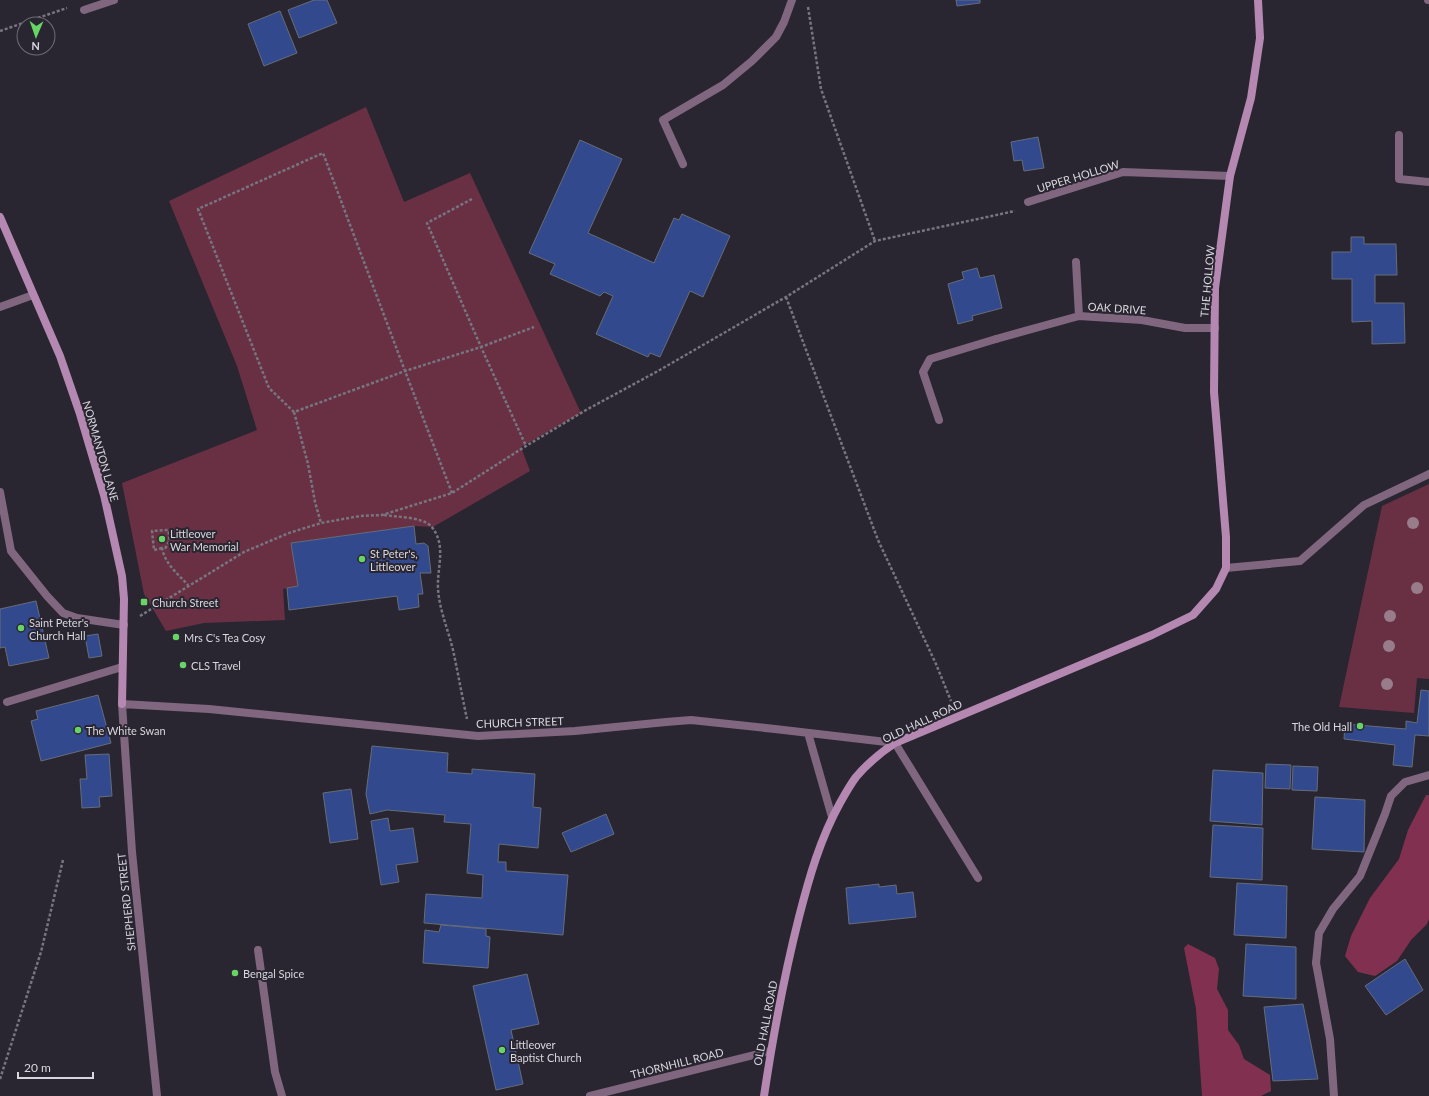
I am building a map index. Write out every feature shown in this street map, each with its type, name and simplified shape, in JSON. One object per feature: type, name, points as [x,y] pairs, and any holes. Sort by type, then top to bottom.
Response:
[{"type":"street","points":[[84,10],[114,0]]},
{"type":"street","points":[[683,164],[663,120],[723,85],[752,61],[776,37],[784,22],[792,0]]},
{"type":"street","name":"THE HOLLOW","points":[[1226,568],[1225,530],[1214,392],[1216,288],[1230,176],[1251,98],[1260,38],[1258,0]]},
{"type":"street","points":[[1400,135],[1399,179],[1429,182]]},
{"type":"street","name":"UPPER HOLLOW","points":[[1028,202],[1123,172],[1230,176]]},
{"type":"street","name":"NORMANTON LANE","points":[[0,217],[60,356],[80,414],[104,495],[122,576],[124,599],[122,704]]},
{"type":"street","points":[[1076,262],[1079,316]]},
{"type":"street","points":[[0,307],[33,295]]},
{"type":"street","name":"OAK DRIVE","points":[[939,420],[923,372],[930,359],[1079,316],[1142,320],[1186,328],[1215,328]]},
{"type":"street","points":[[1226,568],[1300,561],[1364,505],[1429,474]]},
{"type":"street","points":[[0,492],[11,551],[52,601],[63,612],[77,618],[124,625]]},
{"type":"street","name":"OLD HALL ROAD","points":[[764,1096],[770,1051],[790,956],[808,883],[821,842],[832,817],[855,778],[880,753],[895,743],[1152,635],[1193,615],[1216,589],[1226,568]]},
{"type":"street","points":[[7,702],[122,667]]},
{"type":"street","name":"CHURCH STREET","points":[[122,704],[209,709],[478,736],[575,731],[691,720],[895,743]]},
{"type":"street","name":"SHEPHERD STREET","points":[[122,704],[132,852],[157,1096]]},
{"type":"street","points":[[808,733],[832,817]]},
{"type":"street","points":[[895,743],[978,878]]},
{"type":"street","points":[[1334,1096],[1330,1038],[1316,963],[1319,933],[1333,909],[1360,876],[1391,796],[1405,782],[1429,775]]},
{"type":"street","points":[[258,950],[275,1072],[282,1096]]},
{"type":"street","name":"THORNHILL ROAD","points":[[590,1096],[770,1051]]},
{"type":"path","points":[[805,2],[808,5],[821,89],[875,241]]},
{"type":"path","points":[[0,31],[74,5],[84,10]]},
{"type":"path","points":[[321,523],[315,502],[308,464],[294,412],[268,388],[198,209],[323,153],[452,493]]},
{"type":"path","points":[[472,199],[427,223],[526,446]]},
{"type":"path","points":[[382,515],[452,493],[586,410],[658,371],[786,297],[875,241],[1015,211],[1028,202]]},
{"type":"path","points":[[786,297],[878,540],[936,664],[958,716]]},
{"type":"path","points":[[294,412],[405,371],[481,347],[534,327]]},
{"type":"path","points":[[124,625],[244,552],[289,533],[321,523],[360,516],[382,515],[423,520],[430,526],[437,536],[440,548],[441,559],[438,588],[440,608],[453,650],[470,735]]},
{"type":"path","points":[[168,530],[168,545],[165,548],[162,548],[154,550],[152,531],[168,530]]},
{"type":"path","points":[[162,548],[163,556],[188,586]]},
{"type":"path","points":[[0,1079],[41,952],[62,860]]},
{"type":"shaded area","name":"St Peter's, Littleover","points":[[366,107],[404,202],[470,173],[581,413],[521,447],[530,471],[433,527],[414,526],[291,543],[298,586],[283,589],[285,620],[204,623],[166,631],[144,594],[122,483],[257,430],[237,366],[169,201]]},
{"type":"shaded area","points":[[1429,484],[1429,679],[1417,678],[1414,713],[1339,707],[1382,506]]},
{"type":"shaded area","points":[[1426,795],[1429,795],[1429,919],[1427,924],[1411,940],[1397,961],[1375,976],[1358,972],[1345,956],[1351,936],[1370,898],[1399,859],[1408,830]]},
{"type":"shaded area","points":[[1188,944],[1215,958],[1219,969],[1217,989],[1228,1010],[1228,1030],[1239,1045],[1244,1059],[1270,1075],[1271,1091],[1261,1096],[1202,1096],[1196,1009],[1184,948]]},
{"type":"building","points":[[314,0],[327,0],[337,23],[299,38],[288,10]]},
{"type":"building","points":[[956,0],[980,0],[980,3],[957,6]]},
{"type":"building","points":[[280,11],[297,53],[264,66],[248,24]]},
{"type":"building","points":[[1038,137],[1044,168],[1024,171],[1022,160],[1014,161],[1011,142]]},
{"type":"building","points":[[580,140],[622,159],[588,233],[654,263],[674,218],[679,220],[682,214],[730,236],[703,297],[690,291],[660,357],[650,353],[648,357],[596,334],[613,296],[604,292],[600,296],[550,274],[555,264],[529,253]]},
{"type":"building","points":[[1351,237],[1364,237],[1364,244],[1396,244],[1397,275],[1375,275],[1375,303],[1404,303],[1405,343],[1372,344],[1372,321],[1352,322],[1352,279],[1332,279],[1332,252],[1351,252]]},
{"type":"building","points":[[977,268],[980,278],[994,275],[1002,308],[972,316],[973,320],[958,324],[948,284],[964,279],[962,272]]},
{"type":"building","name":"St Peter's, Littleover","points":[[414,526],[416,544],[424,543],[428,546],[431,573],[420,573],[423,594],[418,594],[419,607],[399,610],[397,596],[289,610],[287,588],[298,586],[291,543]]},
{"type":"building","name":"Saint Peter's Church Hall","points":[[36,601],[49,658],[9,666],[5,647],[0,648],[0,609]]},
{"type":"building","points":[[98,634],[102,656],[89,658],[85,636]]},
{"type":"building","name":"The Old Hall","points":[[1421,690],[1429,691],[1429,736],[1415,735],[1412,767],[1393,765],[1395,745],[1344,739],[1345,724],[1406,729],[1406,721],[1417,723]]},
{"type":"building","points":[[98,695],[111,743],[41,761],[31,721],[38,719],[36,711]]},
{"type":"building","points":[[372,746],[448,753],[447,772],[472,774],[472,769],[535,774],[533,807],[541,808],[538,848],[499,844],[498,862],[506,862],[506,871],[568,875],[563,935],[424,923],[426,894],[482,898],[483,875],[467,873],[471,824],[444,822],[445,815],[387,810],[370,814],[366,794]]},
{"type":"building","points":[[109,754],[112,796],[99,797],[100,807],[82,808],[80,779],[87,779],[85,755]]},
{"type":"building","points":[[1266,764],[1291,765],[1290,789],[1265,788]]},
{"type":"building","points":[[1293,766],[1318,767],[1317,791],[1292,790]]},
{"type":"building","points":[[1213,770],[1263,773],[1262,825],[1210,821]]},
{"type":"building","points":[[351,789],[358,839],[330,843],[323,793]]},
{"type":"building","points":[[1315,797],[1365,800],[1364,852],[1312,849]]},
{"type":"building","points":[[606,814],[614,834],[571,852],[562,833]]},
{"type":"building","points":[[388,818],[390,831],[413,828],[418,862],[396,865],[399,882],[381,885],[371,821]]},
{"type":"building","points":[[1213,825],[1263,828],[1262,880],[1210,877]]},
{"type":"building","points":[[1237,883],[1287,886],[1286,938],[1234,935]]},
{"type":"building","points":[[879,884],[879,887],[896,885],[897,894],[913,892],[916,917],[849,924],[846,888]]},
{"type":"building","points":[[441,925],[486,929],[486,936],[490,937],[488,968],[423,963],[425,930],[439,932]]},
{"type":"building","points":[[1246,944],[1296,947],[1296,999],[1243,996]]},
{"type":"building","points":[[1405,959],[1423,990],[1386,1015],[1365,986]]},
{"type":"building","name":"Littleover Baptist Church","points":[[527,974],[539,1024],[511,1030],[523,1084],[496,1090],[473,986]]},
{"type":"building","points":[[1303,1004],[1318,1079],[1273,1081],[1264,1007]]},
{"type":"place","name":"Littleover War Memorial","points":[[162,539]]},
{"type":"place","name":"St Peter's, Littleover","points":[[362,559]]},
{"type":"place","name":"Church Street","points":[[144,602]]},
{"type":"place","name":"Saint Peter's Church Hall","points":[[21,628]]},
{"type":"place","name":"Mrs C's Tea Cosy","points":[[176,637]]},
{"type":"place","name":"CLS Travel","points":[[183,665]]},
{"type":"place","name":"The Old Hall","points":[[1360,726]]},
{"type":"place","name":"The White Swan","points":[[78,730]]},
{"type":"place","name":"Bengal Spice","points":[[235,973]]},
{"type":"place","name":"Littleover Baptist Church","points":[[502,1050]]}]
